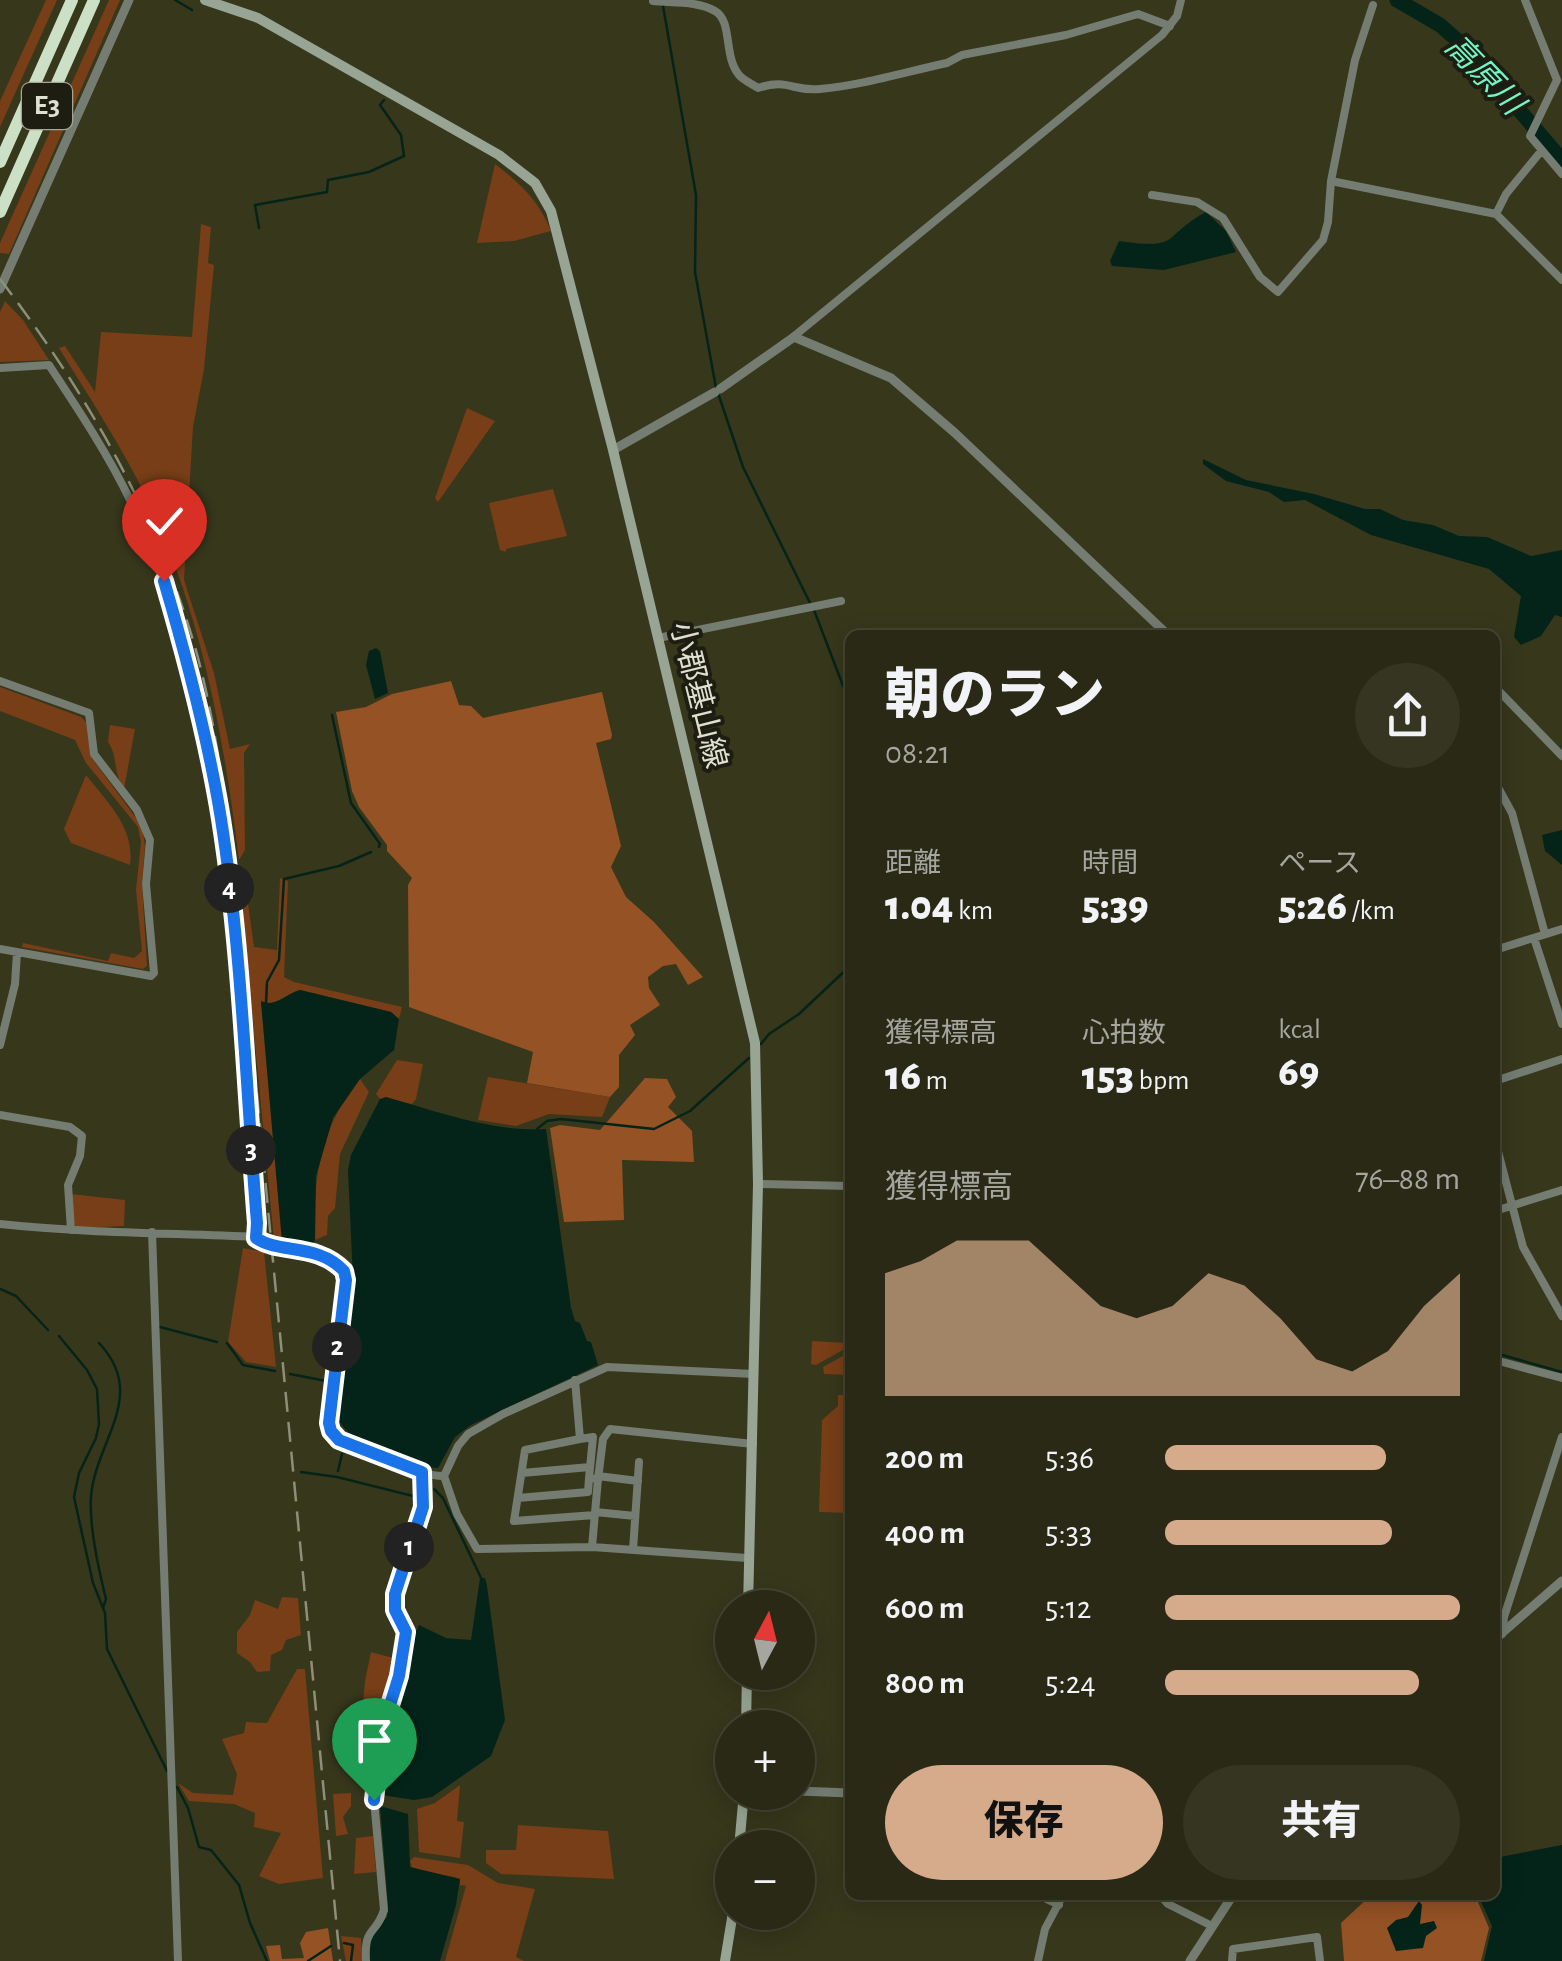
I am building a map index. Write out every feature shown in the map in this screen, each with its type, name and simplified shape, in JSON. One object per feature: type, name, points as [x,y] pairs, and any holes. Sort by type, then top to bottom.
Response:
[{"type":"highway","name":"E3","points":[[0,162],[72,0]]},
{"type":"highway","name":"E3","points":[[0,212],[94,0]]},
{"type":"main road","name":"小郡基山線","points":[[206,0],[258,18],[499,155],[535,183],[551,211],[613,450],[756,1044],[758,1184],[748,1590]]},
{"type":"main road","points":[[726,1961],[730,1930]]},
{"type":"street","points":[[0,289],[4,266],[129,0]]},
{"type":"street","points":[[778,350],[943,211],[1124,68],[1170,26],[1181,0]]},
{"type":"street","points":[[1524,0],[1559,82],[1530,136],[1562,174]]},
{"type":"street","points":[[653,1],[692,4],[718,12],[726,22],[728,54],[739,75],[758,88],[777,82],[800,89],[822,89],[1078,32],[1138,14],[1170,26]]},
{"type":"street","points":[[1152,195],[1196,202],[1223,218],[1260,277],[1278,292],[1323,240],[1356,60],[1373,6]]},
{"type":"street","points":[[1496,214],[1506,194],[1542,150]]},
{"type":"street","points":[[1331,181],[1496,214],[1562,280]]},
{"type":"street","points":[[613,450],[718,391],[794,338],[892,378],[1163,630]]},
{"type":"street","points":[[0,368],[49,365],[86,420],[130,501],[172,610],[197,698],[222,822],[256,1238]]},
{"type":"street","points":[[658,638],[841,601]]},
{"type":"street","points":[[0,682],[89,714],[94,754],[136,810],[150,840],[146,884],[152,976],[0,949]]},
{"type":"street","points":[[1500,693],[1562,756]]},
{"type":"street","points":[[1500,791],[1512,813],[1545,934]]},
{"type":"street","points":[[1500,948],[1562,929]]},
{"type":"street","points":[[1534,938],[1562,1024]]},
{"type":"street","points":[[0,1045],[15,984],[17,952]]},
{"type":"street","points":[[1500,1079],[1562,1058]]},
{"type":"street","points":[[0,1115],[70,1127],[82,1136],[80,1156],[68,1186],[70,1230]]},
{"type":"street","points":[[1500,1159],[1524,1247],[1562,1315]]},
{"type":"street","points":[[758,1184],[845,1186]]},
{"type":"street","points":[[1500,1210],[1562,1190]]},
{"type":"street","points":[[0,1224],[256,1238],[329,1260],[344,1271],[346,1280],[331,1431],[339,1440],[422,1472],[444,1476]]},
{"type":"street","points":[[152,1232],[178,1961]]},
{"type":"street","points":[[1500,1361],[1562,1378]]},
{"type":"street","points":[[748,1558],[592,1547],[477,1549],[457,1514],[444,1476],[468,1434],[502,1414],[607,1367],[755,1374]]},
{"type":"street","points":[[575,1380],[580,1439]]},
{"type":"street","points":[[592,1547],[595,1477],[603,1439],[610,1429],[753,1444]]},
{"type":"street","points":[[595,1477],[590,1467],[594,1437],[525,1450],[514,1521],[595,1514],[636,1516]]},
{"type":"street","points":[[1500,1633],[1562,1437]]},
{"type":"street","points":[[633,1550],[639,1462]]},
{"type":"street","points":[[522,1473],[590,1467]]},
{"type":"street","points":[[366,1961],[367,1935],[384,1910],[374,1800],[377,1770],[382,1731],[399,1676],[406,1632],[395,1610],[395,1594],[423,1507],[422,1472]]},
{"type":"street","points":[[595,1477],[638,1480]]},
{"type":"street","points":[[518,1498],[588,1492],[595,1477]]},
{"type":"street","points":[[1500,1636],[1562,1581]]},
{"type":"street","points":[[815,1792],[845,1793]]},
{"type":"street","points":[[1048,1900],[1059,1905]]},
{"type":"street","points":[[1038,1961],[1044,1929],[1061,1900]]},
{"type":"street","points":[[1164,1900],[1210,1926]]},
{"type":"street","points":[[1190,1961],[1229,1900]]},
{"type":"street","points":[[1232,1961],[1233,1949],[1317,1937],[1320,1961]]},
{"type":"shaded area","points":[[46,0],[57,0],[0,127],[0,101]]},
{"type":"shaded area","points":[[109,0],[120,0],[9,254],[0,253],[0,243]]},
{"type":"shaded area","points":[[495,164],[528,193],[551,231],[514,241],[477,243]]},
{"type":"shaded area","points":[[1206,212],[1226,231],[1236,252],[1164,270],[1112,266],[1110,261],[1119,241],[1163,242]]},
{"type":"shaded area","points":[[201,224],[211,227],[208,263],[214,265],[204,369],[193,427],[184,580],[214,673],[230,749],[250,744],[244,753],[245,850],[239,860],[218,722],[182,586],[147,499],[59,348],[65,346],[95,392],[101,332],[192,337]]},
{"type":"shaded area","points":[[5,301],[23,320],[49,360],[0,362],[0,312]]},
{"type":"shaded area","points":[[467,408],[495,421],[438,502],[435,498]]},
{"type":"shaded area","points":[[1203,459],[1246,480],[1365,509],[1380,509],[1459,536],[1487,537],[1531,556],[1562,550],[1562,617],[1555,615],[1541,636],[1521,645],[1514,637],[1521,596],[1489,569],[1371,535],[1305,500],[1284,502],[1269,492],[1226,481],[1203,464]]},
{"type":"shaded area","points":[[553,489],[567,536],[506,552],[500,550],[489,503]]},
{"type":"shaded area","points":[[369,651],[380,651],[388,693],[375,699],[366,665]]},
{"type":"shaded area","points":[[451,681],[459,705],[471,706],[483,718],[602,692],[612,735],[611,739],[596,743],[621,846],[611,867],[626,897],[703,977],[688,985],[676,964],[663,966],[648,977],[649,988],[660,1005],[630,1025],[635,1035],[619,1055],[619,1087],[610,1097],[527,1083],[533,1052],[409,1007],[408,885],[412,878],[387,851],[387,845],[359,807],[352,791],[336,712]]},
{"type":"shaded area","points":[[0,687],[81,717],[86,722],[91,757],[142,826],[147,966],[143,969],[22,947],[23,943],[108,961],[111,953],[134,958],[142,951],[136,890],[141,842],[138,827],[86,763],[75,740],[0,711]]},
{"type":"shaded area","points":[[110,725],[135,729],[124,789],[108,742]]},
{"type":"shaded area","points":[[86,775],[124,828],[130,865],[71,843],[64,829]]},
{"type":"shaded area","points":[[1562,830],[1562,865],[1545,851],[1542,835]]},
{"type":"shaded area","points":[[243,867],[254,947],[277,950],[280,878],[288,881],[284,977],[402,1007],[399,1019],[391,1012],[300,990],[276,1001],[261,1002],[282,1241],[274,1240],[238,868]]},
{"type":"shaded area","points":[[300,990],[391,1012],[399,1019],[394,1050],[360,1079],[333,1118],[316,1176],[315,1240],[310,1248],[282,1241],[261,1001],[276,1002]]},
{"type":"shaded area","points":[[397,1060],[423,1064],[412,1104],[380,1099],[376,1094]]},
{"type":"shaded area","points":[[488,1077],[610,1097],[602,1117],[549,1114],[516,1126],[478,1120]]},
{"type":"shaded area","points":[[645,1078],[667,1079],[676,1097],[668,1107],[692,1131],[694,1162],[622,1160],[624,1220],[564,1222],[550,1128],[560,1125],[600,1130]]},
{"type":"shaded area","points":[[360,1079],[369,1092],[340,1154],[335,1208],[328,1216],[327,1235],[315,1240],[315,1197],[322,1155],[336,1115]]},
{"type":"shaded area","points":[[386,1097],[486,1124],[546,1129],[571,1308],[575,1321],[591,1342],[598,1365],[471,1425],[455,1437],[438,1468],[412,1463],[366,1445],[344,1428],[338,1418],[353,1279],[348,1170],[351,1155],[380,1099]]},
{"type":"shaded area","points":[[71,1194],[125,1200],[124,1226],[78,1228],[74,1224]]},
{"type":"shaded area","points":[[243,1248],[264,1252],[276,1367],[246,1362],[228,1342]]},
{"type":"shaded area","points":[[812,1341],[845,1343],[845,1349],[811,1364]]},
{"type":"shaded area","points":[[845,1355],[845,1375],[824,1374],[823,1367]]},
{"type":"shaded area","points":[[838,1395],[845,1395],[845,1513],[819,1512],[822,1420],[838,1406]]},
{"type":"shaded area","points":[[480,1578],[485,1578],[487,1586],[505,1720],[491,1756],[432,1797],[414,1800],[382,1795],[389,1735],[414,1636],[419,1625],[446,1638],[471,1640]]},
{"type":"shaded area","points":[[282,1597],[298,1598],[301,1635],[286,1640],[282,1650],[271,1655],[270,1671],[257,1672],[237,1653],[237,1632],[255,1600],[278,1609]]},
{"type":"shaded area","points":[[399,1650],[396,1675],[379,1731],[371,1789],[370,1753],[359,1749],[365,1681],[371,1652],[393,1658]]},
{"type":"shaded area","points":[[297,1669],[305,1669],[323,1878],[279,1884],[259,1876],[281,1833],[254,1827],[255,1813],[234,1804],[189,1801],[178,1783],[193,1793],[233,1795],[237,1774],[222,1739],[244,1733],[246,1722],[267,1723]]},
{"type":"shaded area","points":[[460,1785],[457,1821],[464,1822],[460,1858],[419,1852],[417,1809],[435,1803]]},
{"type":"shaded area","points":[[351,1793],[351,1806],[343,1817],[348,1834],[336,1836],[333,1794]]},
{"type":"shaded area","points":[[380,1806],[408,1814],[410,1867],[460,1879],[440,1961],[369,1961],[369,1937],[387,1917],[388,1907]]},
{"type":"shaded area","points":[[518,1825],[608,1831],[614,1879],[501,1874],[486,1863],[486,1850],[516,1850]]},
{"type":"shaded area","points":[[373,1836],[376,1872],[354,1874],[356,1838]]},
{"type":"shaded area","points":[[1562,1845],[1562,1961],[1484,1961],[1492,1926],[1480,1900],[1500,1900],[1500,1857]]},
{"type":"shaded area","points":[[414,1857],[468,1865],[498,1883],[535,1889],[516,1957],[524,1961],[445,1961],[466,1886],[454,1877],[413,1870],[410,1861]]},
{"type":"shaded area","points":[[1366,1900],[1477,1900],[1489,1928],[1481,1961],[1344,1961],[1341,1923]]},
{"type":"shaded area","points":[[1419,1901],[1420,1924],[1434,1921],[1437,1928],[1426,1936],[1423,1948],[1396,1951],[1387,1928],[1408,1917]]},
{"type":"shaded area","points":[[328,1928],[333,1961],[270,1961],[266,1946],[280,1945],[282,1959],[304,1958],[300,1943],[306,1932]]},
{"type":"shaded area","points":[[341,1936],[361,1938],[363,1961],[346,1961]]},
{"type":"waterway","points":[[175,0],[192,10]]},
{"type":"waterway","name":"高原川","points":[[1397,0],[1440,25],[1466,48],[1562,160]]},
{"type":"waterway","points":[[663,6],[696,195],[695,272],[716,388]]},
{"type":"waterway","points":[[259,228],[255,205],[327,192],[328,180],[369,172],[404,156],[401,135],[380,105],[384,100]]},
{"type":"waterway","points":[[719,396],[743,467],[810,603]]},
{"type":"waterway","points":[[814,610],[845,691]]},
{"type":"waterway","points":[[332,715],[351,803],[379,847]]},
{"type":"waterway","points":[[266,1003],[267,982],[279,960],[284,879],[339,866],[371,852]]},
{"type":"waterway","points":[[761,1044],[845,971]]},
{"type":"waterway","points":[[537,1129],[547,1121],[561,1119],[654,1129],[690,1111],[749,1058]]},
{"type":"waterway","points":[[0,1289],[16,1296],[48,1330]]},
{"type":"waterway","points":[[160,1327],[217,1342]]},
{"type":"waterway","points":[[59,1336],[97,1389],[99,1424],[79,1473],[74,1497],[93,1583],[105,1613],[107,1649],[167,1771]]},
{"type":"waterway","points":[[99,1343],[113,1363],[119,1382],[115,1419],[91,1497],[93,1535],[106,1599],[103,1608]]},
{"type":"waterway","points":[[227,1343],[243,1365],[275,1371]]},
{"type":"waterway","points":[[1500,1354],[1562,1372]]},
{"type":"waterway","points":[[290,1374],[326,1381]]},
{"type":"waterway","points":[[338,1471],[342,1454]]},
{"type":"waterway","points":[[301,1472],[417,1497]]},
{"type":"waterway","points":[[434,1489],[443,1498],[482,1580]]},
{"type":"waterway","points":[[177,1787],[188,1808],[199,1847],[211,1850],[239,1885],[267,1961]]},
{"type":"waterway","points":[[344,1943],[353,1945],[351,1961]]},
{"type":"waterway","points":[[308,1961],[331,1946]]},
{"type":"railway","points":[[0,279],[88,408],[138,501],[179,597],[208,700],[235,864],[340,1961]]},
{"type":"route","points":[[164,581],[193,682],[222,822],[256,1238],[264,1243],[296,1247],[329,1260],[344,1271],[331,1431],[339,1440],[422,1472],[423,1507],[395,1594],[395,1610],[406,1632],[399,1676],[382,1731],[374,1800]]}]
